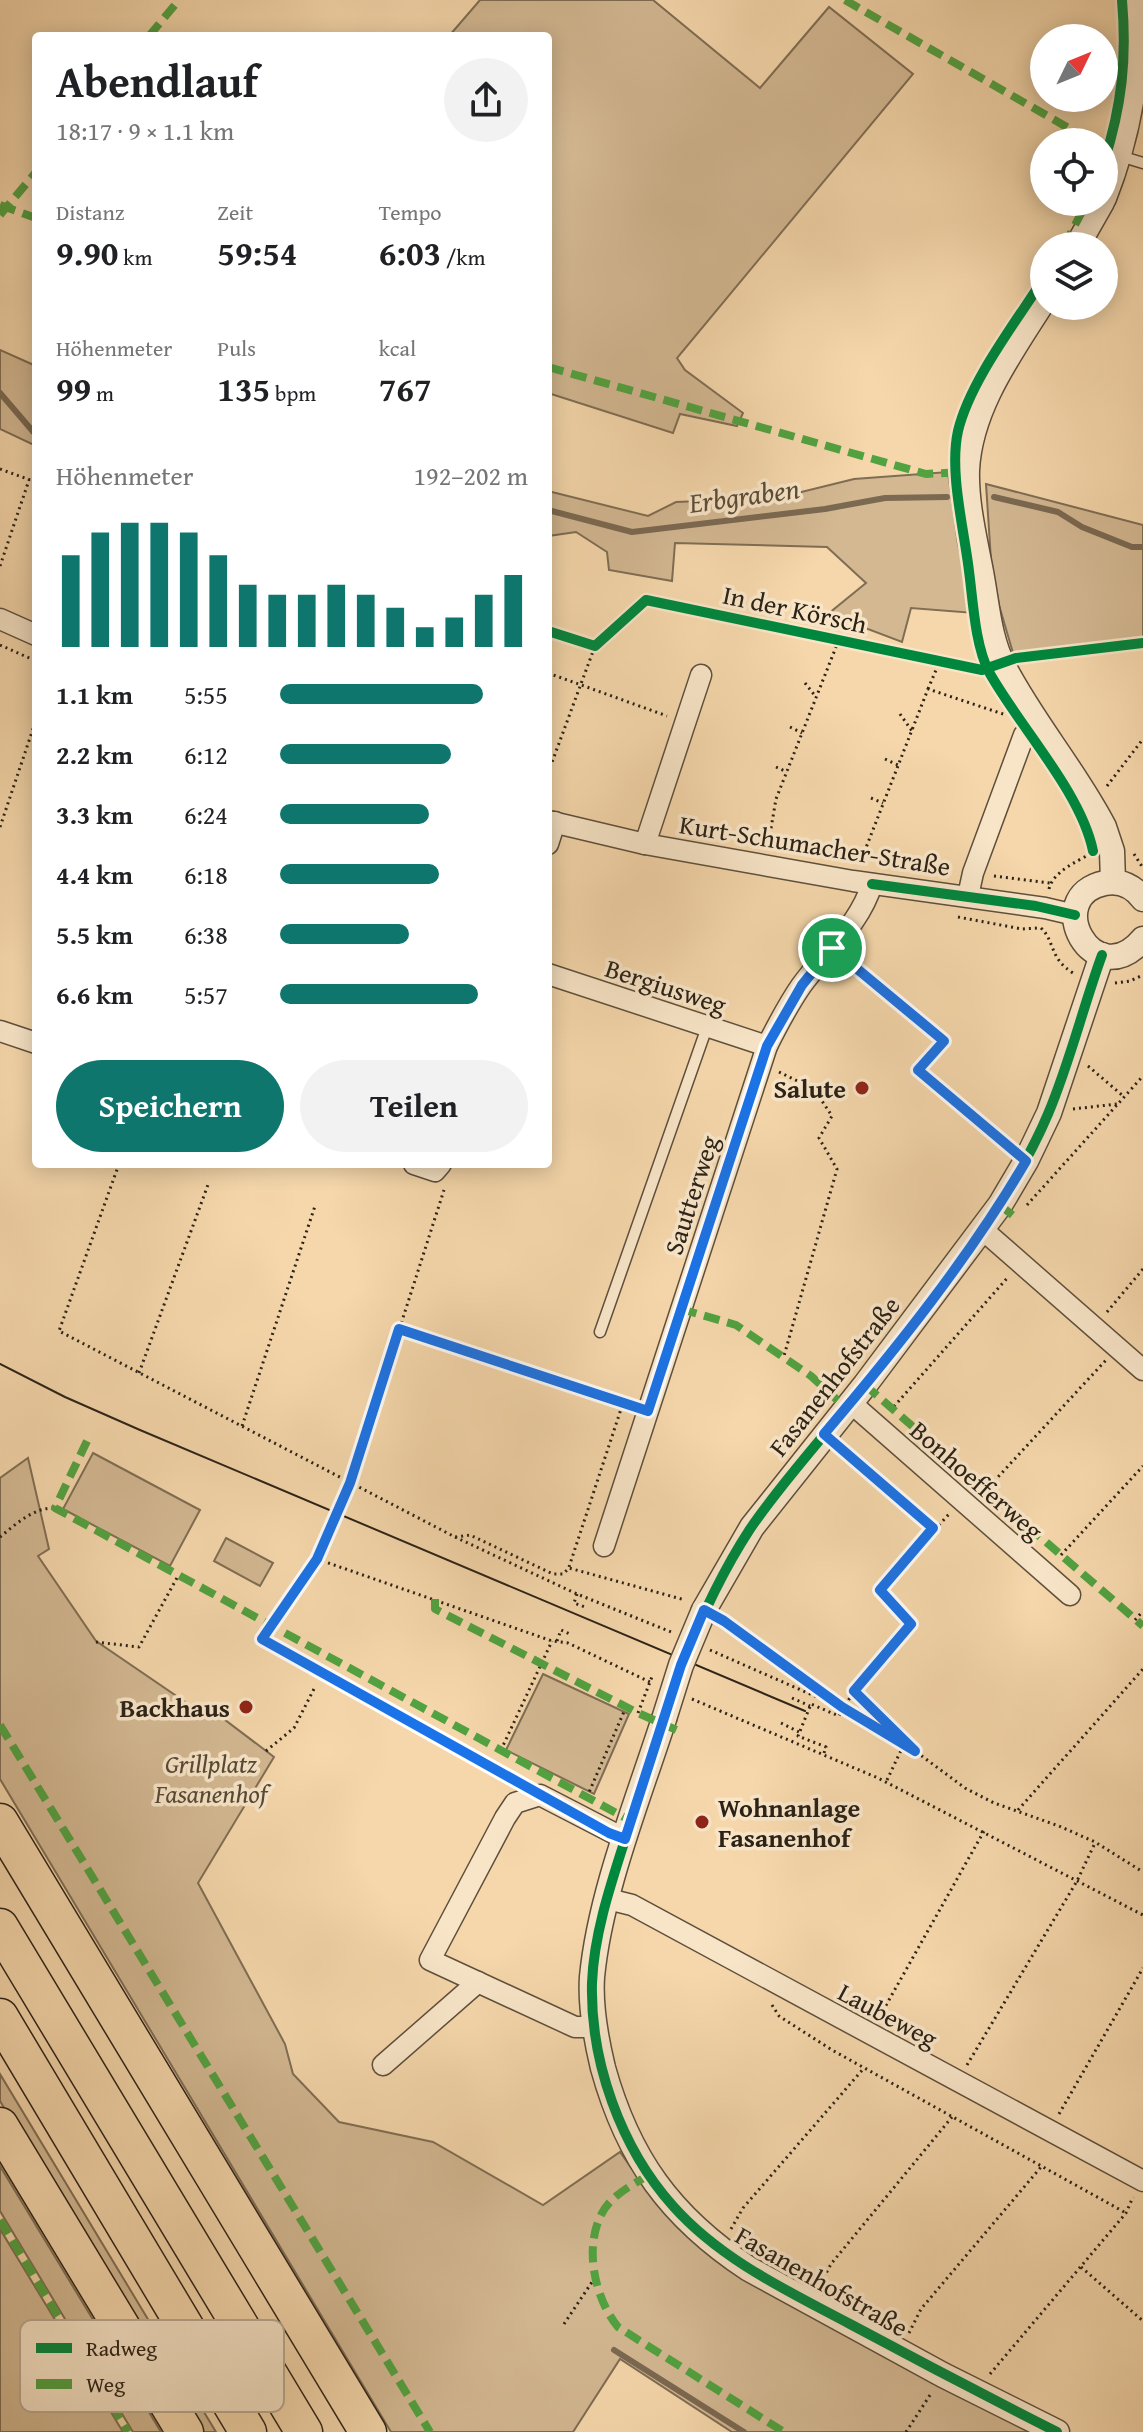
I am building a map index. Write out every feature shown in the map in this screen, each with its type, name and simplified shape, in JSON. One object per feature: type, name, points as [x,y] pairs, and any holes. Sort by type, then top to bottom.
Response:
[{"type":"highway","points":[[0,1822],[368,2432]]},
{"type":"highway","points":[[0,1927],[237,2320]]},
{"type":"highway","points":[[0,2017],[181,2320]]},
{"type":"highway","points":[[0,2126],[117,2320]]},
{"type":"highway","points":[[284,2399],[304,2432]]},
{"type":"highway","points":[[173,2412],[185,2432]]},
{"type":"highway","points":[[236,2412],[248,2432]]},
{"type":"street","points":[[1118,179],[1132,160],[1130,114],[1138,51],[1134,0]]},
{"type":"street","points":[[1031,320],[1004,363],[982,407],[972,437],[967,471],[971,513],[988,610],[1002,664],[1092,805],[1110,843],[1113,882]]},
{"type":"street","points":[[0,619],[32,633]]},
{"type":"street","points":[[645,844],[701,675]]},
{"type":"street","points":[[968,896],[973,873],[1024,735]]},
{"type":"street","name":"Kurt-Schumacher-Straße","points":[[552,822],[645,844],[1075,915]]},
{"type":"street","name":"Sautterweg","points":[[604,1546],[764,1055],[802,985],[853,924],[866,903],[862,882]]},
{"type":"street","points":[[1143,899],[1134,889],[1113,882],[1092,887],[1083,895],[1075,915],[1081,940],[1102,955],[1125,954],[1143,939]]},
{"type":"street","name":"Fasanenhofstraße","points":[[1057,2432],[943,2375],[749,2269],[720,2250],[672,2206],[630,2143],[612,2099],[595,2027],[592,1979],[608,1899],[625,1839],[681,1665],[704,1610],[752,1527],[983,1230],[1026,1161],[1049,1113],[1102,955]]},
{"type":"street","name":"Bergiusweg","points":[[552,975],[707,1027],[764,1055]]},
{"type":"street","points":[[0,1031],[32,1042]]},
{"type":"street","points":[[983,1230],[1143,1370]]},
{"type":"street","name":"Bonhoefferweg","points":[[851,1403],[1070,1595]]},
{"type":"street","points":[[595,2027],[575,2027],[430,1960],[515,1803],[540,1795],[625,1839]]},
{"type":"street","name":"Laubeweg","points":[[608,1899],[632,1905],[1143,2181]]},
{"type":"street","points":[[383,2065],[478,1982]]},
{"type":"lane","points":[[832,948],[944,1041],[918,1070]]},
{"type":"lane","points":[[600,1332],[707,1027]]},
{"type":"lane","points":[[271,1626],[262,1639],[540,1795]]},
{"type":"path","points":[[0,469],[32,481]]},
{"type":"path","points":[[0,566],[29,480]]},
{"type":"path","points":[[552,632],[595,646],[552,762]]},
{"type":"path","points":[[765,865],[776,799],[838,640]]},
{"type":"path","points":[[0,645],[32,659]]},
{"type":"path","points":[[862,882],[883,803],[940,662]]},
{"type":"path","points":[[552,674],[686,723]]},
{"type":"path","points":[[805,683],[816,697]]},
{"type":"path","points":[[928,689],[1007,715]]},
{"type":"path","points":[[900,714],[912,731]]},
{"type":"path","points":[[790,727],[802,733]]},
{"type":"path","points":[[0,827],[32,732]]},
{"type":"path","points":[[1092,805],[1143,739]]},
{"type":"path","points":[[885,759],[898,765]]},
{"type":"path","points":[[776,767],[787,772]]},
{"type":"path","points":[[871,798],[883,803]]},
{"type":"path","points":[[973,873],[1050,883]]},
{"type":"path","points":[[764,1055],[814,1089],[832,1116],[819,1138],[837,1169],[784,1356]]},
{"type":"path","points":[[1085,1064],[1123,1096]]},
{"type":"path","points":[[918,1070],[1026,1161]]},
{"type":"path","points":[[1026,1206],[1143,1076]]},
{"type":"path","points":[[1049,1113],[1117,1104]]},
{"type":"path","points":[[118,1168],[59,1331],[455,1537],[577,1594],[670,1632]]},
{"type":"path","points":[[271,1626],[317,1559],[350,1483],[448,1178],[439,1168]]},
{"type":"path","points":[[139,1373],[209,1182]]},
{"type":"path","points":[[242,1426],[315,1206]]},
{"type":"path","points":[[876,1426],[1021,1261]]},
{"type":"path","points":[[1094,1326],[1143,1269]]},
{"type":"path","points":[[399,1329],[648,1411]]},
{"type":"path","points":[[986,1490],[1118,1347]]},
{"type":"path","points":[[455,1537],[470,1535],[553,1574],[563,1574],[569,1568],[623,1403]]},
{"type":"path","points":[[824,1434],[933,1528]]},
{"type":"path","points":[[1061,1555],[1143,1466]]},
{"type":"path","points":[[0,1537],[18,1522],[44,1508],[55,1508]]},
{"type":"path","points":[[792,1698],[839,1716],[854,1691],[911,1624],[880,1590],[939,1524]]},
{"type":"path","points":[[317,1559],[554,1641],[568,1643],[663,1687]]},
{"type":"path","points":[[569,1568],[686,1601],[704,1610],[965,1788],[1095,1842],[1143,1872]]},
{"type":"path","points":[[96,1642],[139,1647],[178,1576]]},
{"type":"path","points":[[577,1594],[574,1603],[585,1607]]},
{"type":"path","points":[[1135,1620],[1143,1611]]},
{"type":"path","points":[[501,1750],[554,1641],[561,1630],[572,1635]]},
{"type":"path","points":[[709,1650],[842,1707]]},
{"type":"path","points":[[1017,1811],[1143,1669]]},
{"type":"path","points":[[266,1751],[294,1728],[322,1673]]},
{"type":"path","points":[[638,1713],[653,1674]]},
{"type":"path","points":[[854,1691],[915,1751]]},
{"type":"path","points":[[801,1702],[805,1692]]},
{"type":"path","points":[[691,1699],[886,1782],[1143,1915]]},
{"type":"path","points":[[810,1706],[798,1736],[826,1747],[824,1754]]},
{"type":"path","points":[[587,1797],[626,1707]]},
{"type":"path","points":[[781,1723],[799,1732]]},
{"type":"path","points":[[786,1738],[791,1728]]},
{"type":"path","points":[[886,1782],[904,1744]]},
{"type":"path","points":[[870,2035],[984,1831]]},
{"type":"path","points":[[954,2080],[971,2060],[1077,1881],[1095,1842]]},
{"type":"path","points":[[1050,2131],[1143,1968]]},
{"type":"path","points":[[772,2005],[779,2016],[864,2068],[1126,2213],[994,2370]]},
{"type":"path","points":[[743,2208],[864,2068]]},
{"type":"path","points":[[826,2274],[952,2117]]},
{"type":"path","points":[[900,2350],[921,2309],[1041,2167]]},
{"type":"path","points":[[1081,2267],[1143,2321]]},
{"type":"path","points":[[564,2324],[596,2276]]},
{"type":"path","points":[[906,2432],[943,2375]]},
{"type":"green space","points":[[480,0],[653,0],[760,88],[829,7],[913,74],[677,358],[685,370],[743,413],[737,426],[680,414],[673,433],[552,394],[552,32],[452,32]]},
{"type":"green space","points":[[0,350],[32,364],[32,444],[0,429]]},
{"type":"green space","points":[[948,472],[958,544],[974,613],[911,608],[902,642],[828,614],[866,583],[827,547],[675,543],[672,581],[609,570],[607,552],[576,532],[552,535],[552,492],[648,516],[676,502],[777,498],[854,479]]},
{"type":"green space","points":[[986,484],[1143,525],[1143,637],[1013,653],[999,605],[991,560]]},
{"type":"green space","points":[[93,1453],[200,1510],[170,1566],[63,1509]]},
{"type":"green space","name":"Grillplatz Fasanenhof","points":[[28,1458],[49,1549],[38,1556],[96,1641],[200,1712],[204,1704],[274,1757],[198,1883],[285,2044],[293,2074],[339,2122],[433,2142],[543,2205],[620,2152],[657,2204],[735,2271],[1037,2432],[732,2432],[620,2359],[573,2432],[391,2432],[0,1779],[0,1478]]},
{"type":"green space","points":[[226,1538],[273,1563],[260,1586],[214,1561]]},
{"type":"green space","points":[[543,1674],[629,1714],[594,1794],[506,1750]]},
{"type":"green space","points":[[0,2074],[148,2320],[132,2320],[0,2101]]},
{"type":"green space","points":[[0,2166],[93,2320],[66,2320],[0,2211]]},
{"type":"green space","points":[[0,2229],[55,2320],[20,2320],[20,2412],[111,2412],[123,2432],[0,2432]]},
{"type":"green space","points":[[121,2412],[149,2412],[161,2432],[133,2432]]},
{"type":"green space","points":[[187,2412],[204,2412],[216,2432],[199,2432]]},
{"type":"waterway","name":"Erbgraben","points":[[0,393],[32,430]]},
{"type":"waterway","name":"Erbgraben","points":[[552,511],[632,532],[825,509],[885,498],[947,497]]},
{"type":"waterway","name":"Erbgraben","points":[[994,497],[1058,512],[1082,527],[1132,547],[1143,547]]},
{"type":"waterway","points":[[614,2350],[744,2432]]},
{"type":"tram line","points":[[0,1364],[140,1430],[805,1711]]},
{"type":"marked path","points":[[152,32],[179,0]]},
{"type":"marked path","points":[[845,0],[1069,128]]},
{"type":"marked path","points":[[0,215],[32,177]]},
{"type":"marked path","points":[[0,205],[32,217]]},
{"type":"marked path","points":[[1071,232],[1080,216]]},
{"type":"marked path","points":[[552,368],[926,474],[961,472]]},
{"type":"marked path","points":[[1000,1205],[1016,1218]]},
{"type":"marked path","points":[[681,1309],[736,1325],[811,1376],[846,1408]]},
{"type":"marked path","points":[[865,1385],[1143,1626]]},
{"type":"marked path","points":[[87,1441],[55,1508],[631,1821]]},
{"type":"marked path","points":[[435,1599],[435,1609],[681,1732]]},
{"type":"marked path","points":[[0,1725],[430,2432]]},
{"type":"marked path","points":[[649,2175],[610,2202],[596,2228],[594,2273],[610,2316],[618,2327],[784,2432]]},
{"type":"marked path","points":[[0,2220],[60,2320]]},
{"type":"marked path","points":[[116,2412],[128,2432]]},
{"type":"cycle path","points":[[1113,128],[1122,82],[1122,0]]},
{"type":"cycle path","points":[[1030,299],[995,352],[964,412],[956,447],[958,501],[975,623],[984,661],[1063,783],[1076,806],[1093,851]]},
{"type":"cycle path","name":"In der Körsch","points":[[552,632],[595,646],[646,600],[982,670],[1016,658],[1143,643]]},
{"type":"cycle path","points":[[872,884],[1036,906],[1075,915]]},
{"type":"cycle path","points":[[1057,2432],[779,2286],[712,2243],[692,2225],[673,2206],[638,2158],[612,2102],[596,2043],[592,1983],[601,1921],[612,1880],[680,1670],[711,1598],[750,1529],[878,1369],[977,1239],[1007,1193],[1048,1114],[1102,955]]},
{"type":"place","name":"Salute","points":[[862,1088]]},
{"type":"place","name":"Backhaus","points":[[246,1707]]},
{"type":"place","name":"Wohnanlage Fasanenhof","points":[[702,1822]]},
{"type":"route","points":[[832,948],[944,1041],[918,1070],[1026,1161],[983,1230],[824,1434],[933,1528],[880,1590],[911,1624],[854,1691],[915,1751],[842,1707],[724,1621],[704,1610],[681,1665],[625,1839],[609,1833],[262,1639],[317,1559],[350,1483],[399,1329],[648,1411],[767,1046],[802,985],[832,948]]}]
